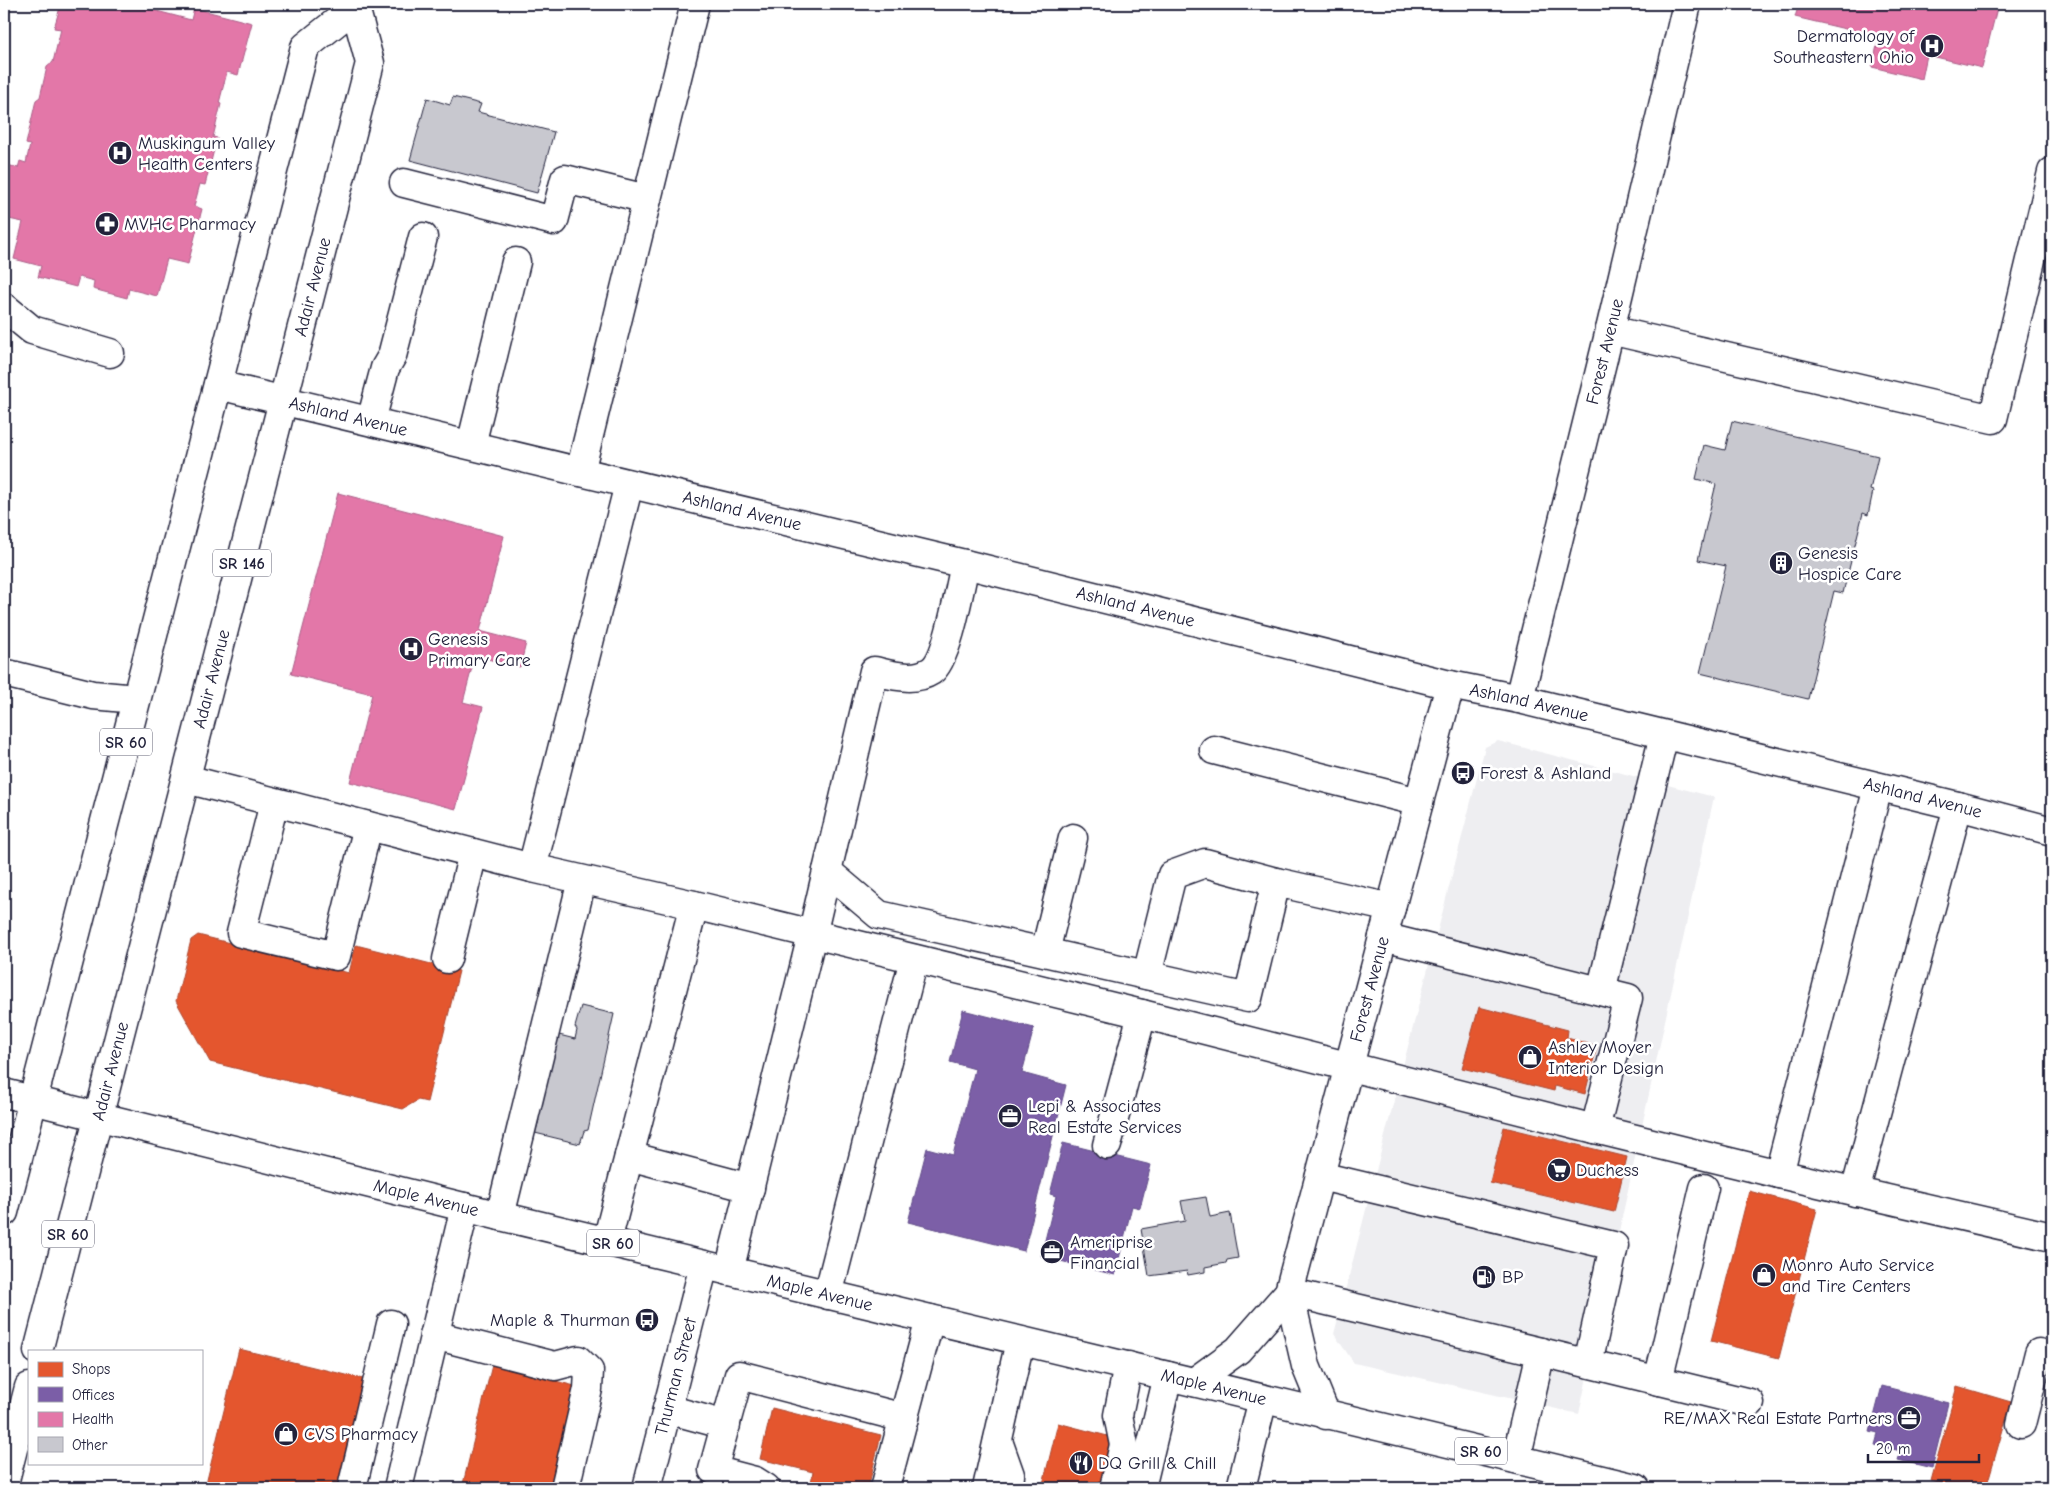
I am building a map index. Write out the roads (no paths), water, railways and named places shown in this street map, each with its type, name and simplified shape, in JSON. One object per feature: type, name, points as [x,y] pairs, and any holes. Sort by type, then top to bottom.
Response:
[{"type":"main road","points":[[580,472],[695,4]]},
{"type":"main road","name":"Forest Avenue","points":[[1519,699],[1610,330],[1687,4]]},
{"type":"main road","name":"Adair Avenue","points":[[4,1212],[305,47],[353,5],[370,63],[38,1350]]},
{"type":"main road","points":[[1610,330],[1993,419],[2052,172]]},
{"type":"main road","points":[[404,183],[554,221],[564,179],[647,199]]},
{"type":"main road","points":[[371,421],[385,368],[392,356],[423,237]]},
{"type":"main road","points":[[471,445],[516,262]]},
{"type":"main road","points":[[4,306],[32,330],[110,353]]},
{"type":"main road","name":"Ashland Avenue","points":[[218,384],[965,564],[1450,685],[1519,699],[1958,806],[2052,831]]},
{"type":"main road","points":[[532,868],[629,484]]},
{"type":"main road","name":"Thurman Street","points":[[647,1488],[667,1409],[717,1268],[750,1188],[874,671],[906,678],[932,671],[940,662],[946,647],[965,564]]},
{"type":"main road","points":[[4,673],[93,695],[136,699]]},
{"type":"main road","name":"Forest Avenue","points":[[1194,1382],[1238,1350],[1289,1292],[1450,685]]},
{"type":"main road","points":[[1601,991],[1664,735]]},
{"type":"main road","points":[[1214,750],[1419,802]]},
{"type":"main road","points":[[186,779],[532,868],[694,905],[1142,1014],[1595,1129],[1855,1192],[2052,1237]]},
{"type":"main road","points":[[1779,1174],[1878,787]]},
{"type":"main road","points":[[274,803],[241,933],[336,956],[368,826]]},
{"type":"main road","points":[[1855,1192],[1958,806]]},
{"type":"main road","points":[[1045,952],[1074,838]]},
{"type":"main road","points":[[447,959],[473,853]]},
{"type":"main road","points":[[1147,975],[1172,875],[1205,863],[1276,882],[1391,908]]},
{"type":"main road","points":[[827,871],[879,915],[1248,998],[1276,882]]},
{"type":"main road","points":[[500,1216],[582,880]]},
{"type":"main road","points":[[607,1241],[694,905]]},
{"type":"main road","points":[[1383,937],[1628,998],[1595,1129]]},
{"type":"main road","points":[[828,1295],[914,959]]},
{"type":"main road","points":[[1107,1145],[1142,1014]]},
{"type":"main road","name":"Maple Avenue","points":[[4,1093],[98,1118],[500,1216],[1636,1488]]},
{"type":"main road","points":[[629,1156],[750,1188]]},
{"type":"main road","points":[[1320,1176],[1614,1246],[1588,1364]]},
{"type":"main road","points":[[1658,1381],[1704,1188]]},
{"type":"main road","points":[[398,1488],[464,1207]]},
{"type":"main road","points":[[1289,1292],[1750,1403]]},
{"type":"main road","name":"Forest Avenue","points":[[1289,1292],[1306,1366],[1326,1414]]},
{"type":"main road","points":[[885,1488],[930,1319]]},
{"type":"main road","points":[[352,1488],[391,1324]]},
{"type":"main road","points":[[434,1335],[556,1366],[578,1360],[590,1371],[588,1389],[565,1488]]},
{"type":"main road","points":[[987,1488],[1020,1341]]},
{"type":"main road","points":[[1516,1459],[1541,1352]]},
{"type":"main road","points":[[2021,1424],[2040,1353],[2052,1356]]},
{"type":"main road","points":[[1114,1488],[1124,1445],[1118,1415],[1128,1366]]},
{"type":"main road","points":[[758,1486],[713,1470],[739,1375],[904,1418]]},
{"type":"main road","points":[[1141,1488],[1168,1376]]},
{"type":"main road","points":[[4,1484],[28,1391]]},
{"type":"main road","points":[[1241,1488],[1263,1399]]},
{"type":"main road","points":[[667,1409],[726,1425]]},
{"type":"main road","points":[[998,1440],[1010,1475],[1009,1488]]},
{"type":"place","name":"Dermatology of Southeastern Ohio","points":[[1932,46]]},
{"type":"place","name":"Muskingum Valley Health Centers","points":[[120,153]]},
{"type":"place","name":"MVHC Pharmacy","points":[[107,224]]},
{"type":"place","name":"Genesis Hospice Care","points":[[1781,563]]},
{"type":"place","name":"Genesis Primary Care","points":[[411,649]]},
{"type":"place","name":"Forest & Ashland","points":[[1463,773]]},
{"type":"place","name":"Ashley Moyer Interior Design","points":[[1530,1057]]},
{"type":"place","name":"Lepi & Associates Real Estate Services","points":[[1010,1116]]},
{"type":"place","name":"Duchess","points":[[1559,1170]]},
{"type":"place","name":"Ameriprise Financial","points":[[1052,1252]]},
{"type":"place","name":"Monro Auto Service and Tire Centers","points":[[1764,1275]]},
{"type":"place","name":"BP","points":[[1484,1277]]},
{"type":"place","name":"Maple & Thurman","points":[[647,1320]]},
{"type":"place","name":"RE/MAX Real Estate Partners","points":[[1909,1418]]},
{"type":"place","name":"CVS Pharmacy","points":[[286,1434]]},
{"type":"place","name":"DQ Grill & Chill","points":[[1081,1463]]}]
